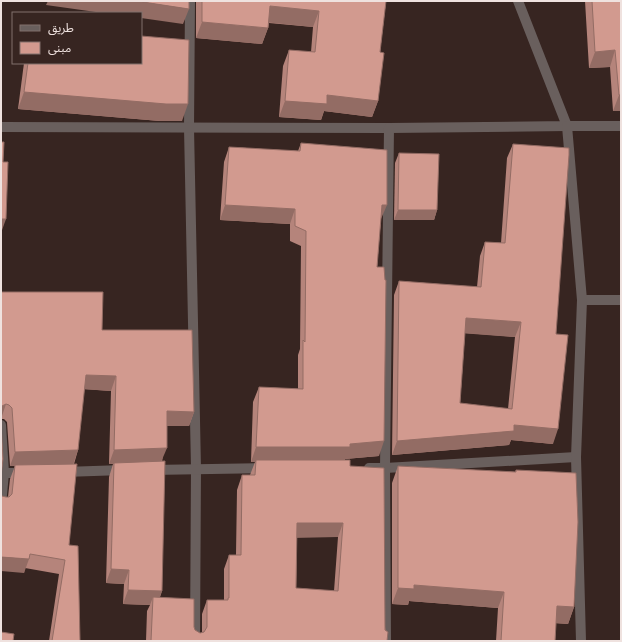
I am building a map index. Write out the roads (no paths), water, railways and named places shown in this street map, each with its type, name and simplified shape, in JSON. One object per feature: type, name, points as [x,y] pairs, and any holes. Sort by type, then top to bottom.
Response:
[{"type":"street","points":[[190,1],[189,128],[196,468],[194,641]]},
{"type":"street","points":[[518,1],[567,126],[582,300],[576,457],[581,641]]},
{"type":"street","points":[[1,127],[389,128],[621,126]]},
{"type":"street","points":[[386,641],[389,128]]},
{"type":"street","points":[[582,300],[621,300]]},
{"type":"street","points":[[1,425],[4,473],[1,505]]},
{"type":"street","points":[[362,468],[386,468],[576,457]]},
{"type":"street","points":[[57,472],[196,468],[275,468]]},
{"type":"street","points":[[4,473],[34,473]]}]
